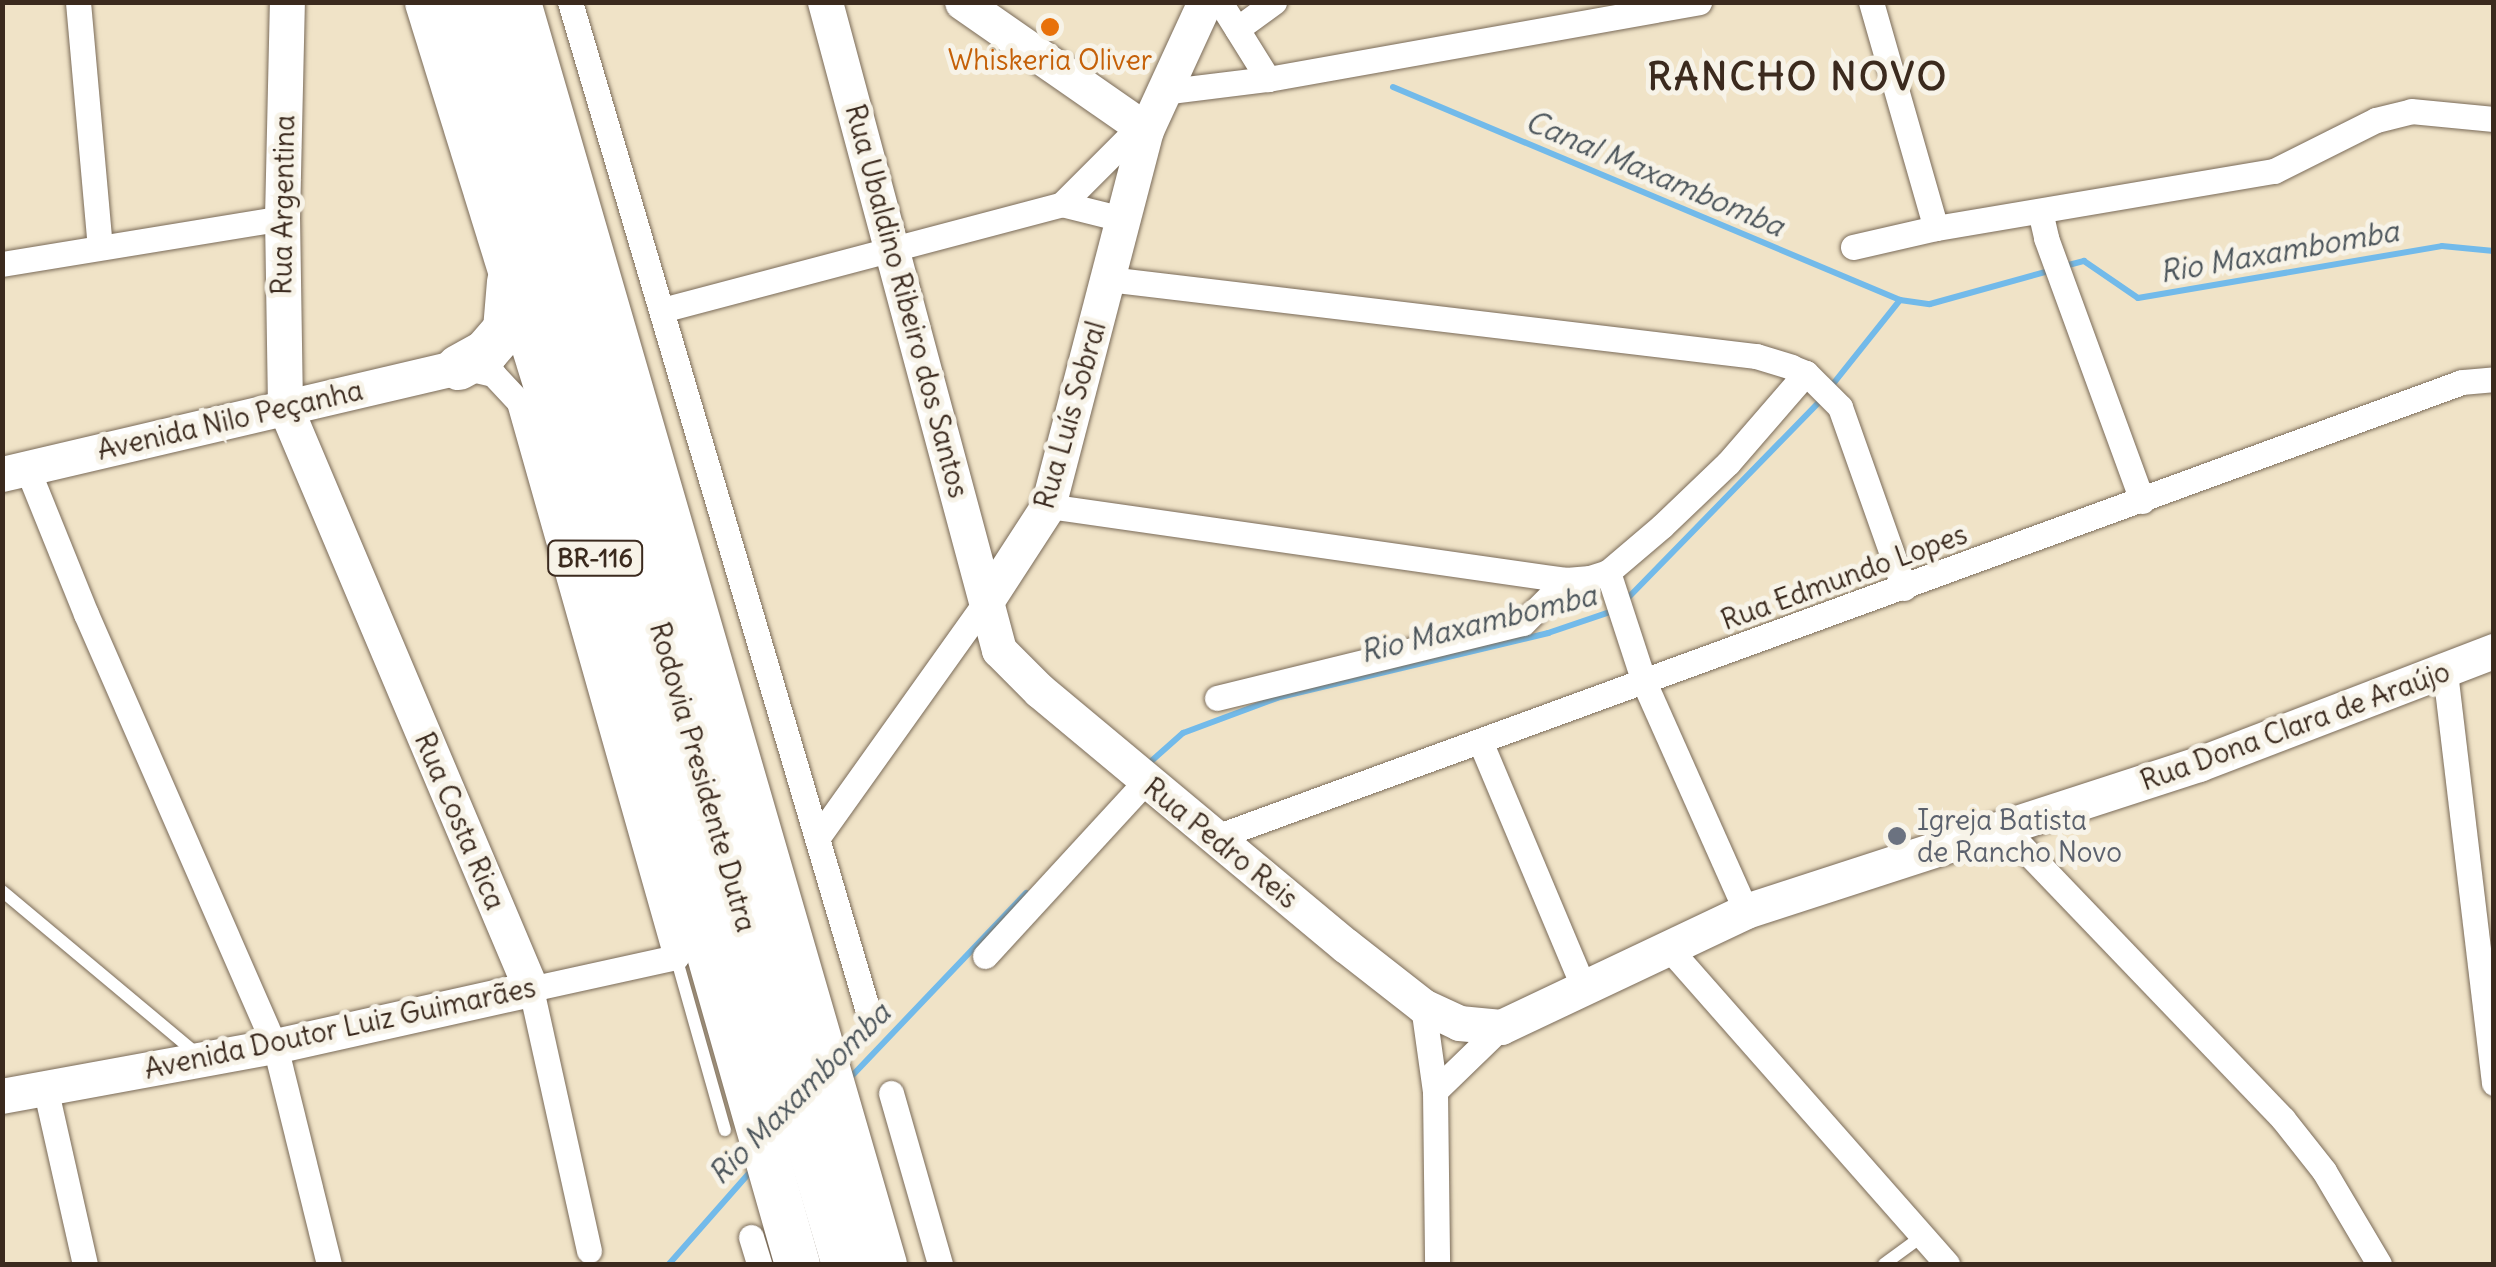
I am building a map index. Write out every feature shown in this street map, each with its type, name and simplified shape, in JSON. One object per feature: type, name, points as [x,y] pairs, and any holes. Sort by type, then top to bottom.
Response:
[{"type":"highway","name":"BR-116","points":[[427,2],[506,259],[739,1123],[776,1190],[797,1264]]},
{"type":"highway","name":"Rodovia Presidente Dutra","points":[[472,2],[806,1063],[846,1136],[884,1264]]},
{"type":"highway","name":"Rodovia Presidente Dutra","points":[[518,3],[806,1063],[818,1175],[844,1264]]},
{"type":"highway","points":[[458,367],[485,352],[505,329],[511,297],[506,259]]},
{"type":"main road","name":"Rua Argentina","points":[[285,407],[282,218],[287,2]]},
{"type":"main road","name":"Rua Ubaldino Ribeiro dos Santos","points":[[826,2],[986,600]]},
{"type":"main road","points":[[962,2],[1143,128]]},
{"type":"main road","name":"Rua Luís Sobral","points":[[986,600],[1048,506],[1143,128],[1204,2]]},
{"type":"main road","name":"Avenida Nilo Peçanha","points":[[15,471],[458,367]]},
{"type":"main road","name":"Rua Costa Rica","points":[[285,407],[531,989]]},
{"type":"main road","points":[[967,524],[990,536],[1002,535],[1048,506]]},
{"type":"main road","name":"Rua Pedro Reis","points":[[986,600],[1000,650],[1009,663],[1145,780],[1424,1006]]},
{"type":"main road","name":"Rua Dona Clara de Araújo","points":[[1501,1027],[1666,945],[1746,911],[2214,758],[2494,651]]},
{"type":"main road","name":"Avenida Doutor Luiz Guimarães","points":[[2,1096],[275,1046],[531,989]]},
{"type":"main road","points":[[1424,1006],[1459,1023],[1501,1027]]},
{"type":"street","points":[[78,2],[100,247]]},
{"type":"street","points":[[570,2],[867,1008]]},
{"type":"street","points":[[1220,2],[1268,79]]},
{"type":"street","points":[[1236,29],[1274,2]]},
{"type":"street","points":[[1162,92],[1268,79],[1699,2]]},
{"type":"street","points":[[1871,2],[1936,228]]},
{"type":"street","points":[[1854,247],[1936,228],[2274,171],[2376,120],[2411,110],[2494,119]]},
{"type":"street","points":[[662,310],[1062,204],[1143,128]]},
{"type":"street","points":[[1062,204],[1122,220]]},
{"type":"street","points":[[2040,211],[2046,238],[2142,500]]},
{"type":"street","points":[[2,264],[282,218]]},
{"type":"street","points":[[1108,279],[1756,356],[1809,377],[1840,407],[1904,588]]},
{"type":"street","points":[[458,367],[488,372],[509,386],[519,402],[676,957]]},
{"type":"street","points":[[1048,506],[1566,580],[1608,572],[1728,462],[1809,377]]},
{"type":"street","name":"Rua Edmundo Lopes","points":[[1216,837],[2462,382],[2494,379]]},
{"type":"street","points":[[15,471],[86,614],[275,1046],[330,1264]]},
{"type":"street","points":[[1608,572],[1644,682],[1746,911]]},
{"type":"street","points":[[1216,698],[1523,623],[1566,580]]},
{"type":"street","name":"Rua Luís Sobral","points":[[818,836],[986,600]]},
{"type":"street","points":[[2445,672],[2488,1002],[2494,1083]]},
{"type":"street","points":[[1480,741],[1583,986]]},
{"type":"street","points":[[985,956],[1145,780]]},
{"type":"street","points":[[2004,828],[2283,1119],[2324,1170],[2379,1264]]},
{"type":"street","points":[[1666,945],[1947,1264]]},
{"type":"street","name":"Avenida Doutor Luiz Guimarães","points":[[531,989],[676,957]]},
{"type":"street","name":"Rua Costa Rica","points":[[531,989],[589,1251]]},
{"type":"street","points":[[1424,1006],[1435,1091],[1437,1264]]},
{"type":"street","points":[[1435,1091],[1501,1027]]},
{"type":"street","points":[[45,1087],[85,1264]]},
{"type":"street","points":[[891,1093],[940,1264]]},
{"type":"street","points":[[751,1237],[759,1264]]},
{"type":"lane","points":[[2,890],[200,1058]]},
{"type":"lane","points":[[676,957],[739,1123]]},
{"type":"lane","points":[[1884,1264],[1921,1237]]},
{"type":"waterway","name":"Canal Maxambomba","points":[[1393,87],[1900,300],[1930,304],[2049,271]]},
{"type":"waterway","name":"Rio Maxambomba","points":[[2061,267],[2084,261],[2138,298],[2442,246],[2494,251]]},
{"type":"waterway","name":"Rio Maxambomba","points":[[1829,389],[1900,300]]},
{"type":"waterway","name":"Rio Maxambomba","points":[[1625,601],[1822,399]]},
{"type":"waterway","name":"Rio Maxambomba","points":[[1148,764],[1183,733],[1280,697],[1548,633],[1616,610]]},
{"type":"waterway","name":"Rio Maxambomba","points":[[849,1079],[1026,893]]},
{"type":"waterway","name":"Rio Maxambomba","points":[[669,1264],[752,1170]]},
{"type":"place","name":"Whiskeria Oliver","points":[[1050,27]]},
{"type":"place","name":"Igreja Batista de Rancho Novo","points":[[1897,836]]},
{"type":"district","name":"RANCHO NOVO","points":[[1798,77]]}]
